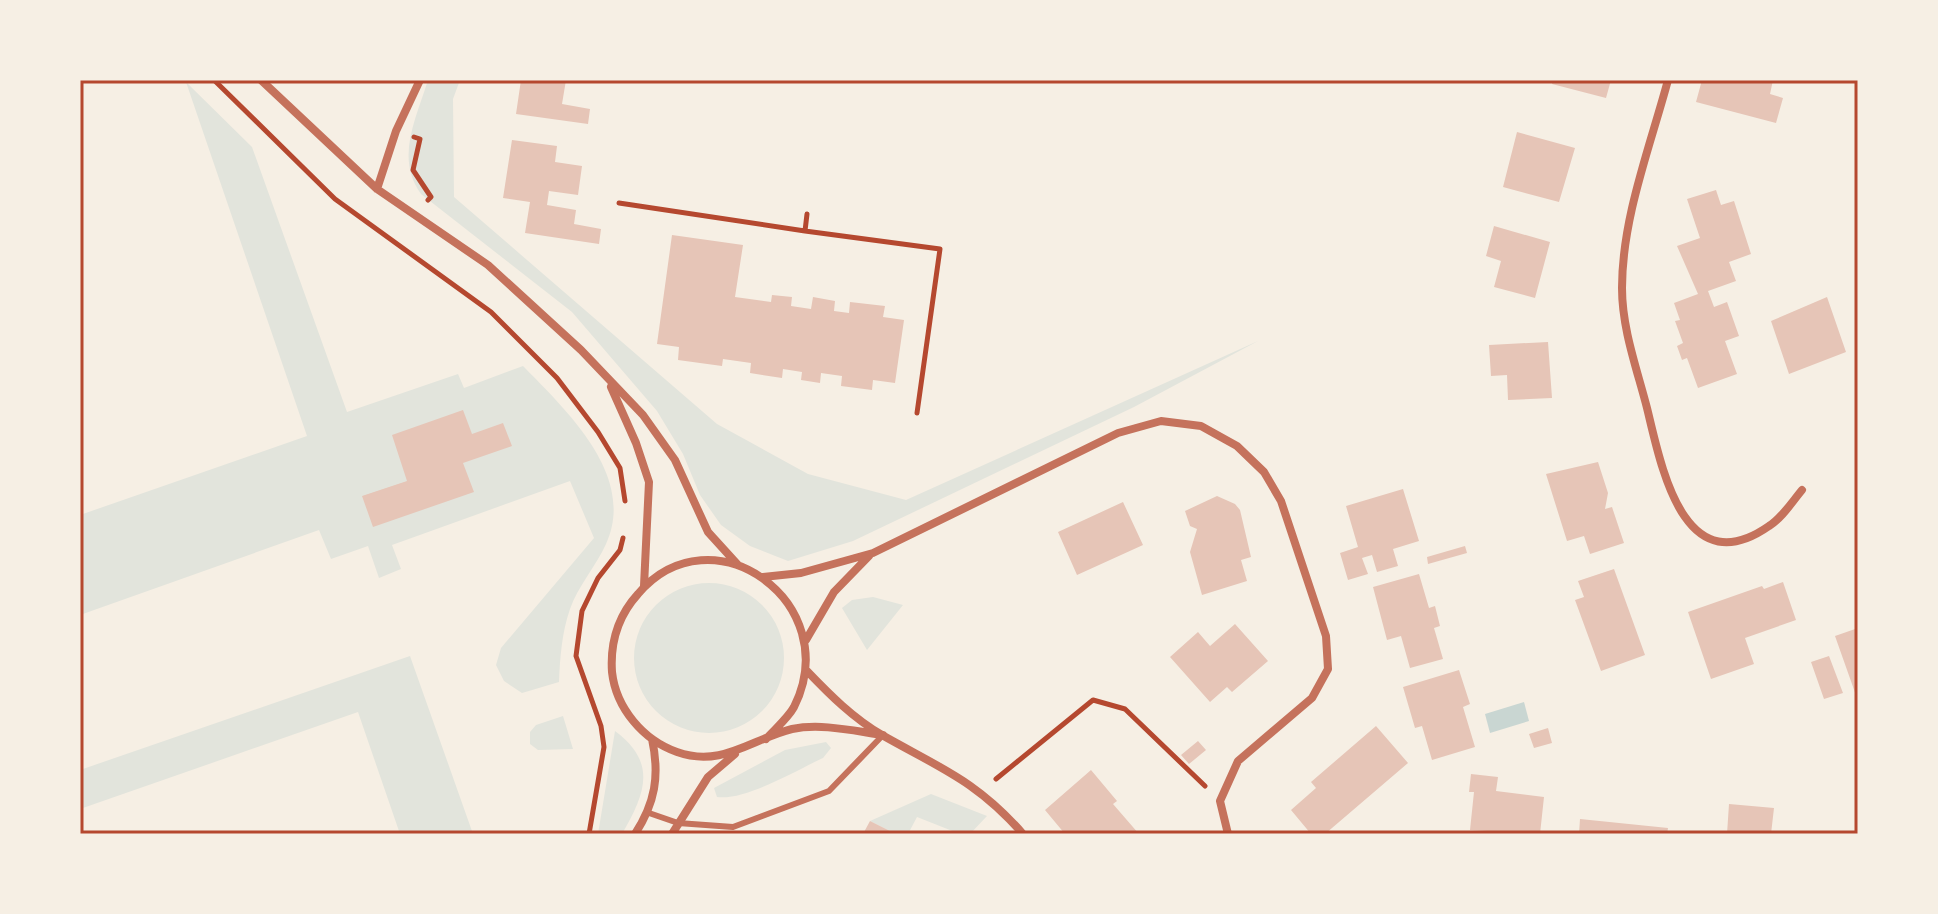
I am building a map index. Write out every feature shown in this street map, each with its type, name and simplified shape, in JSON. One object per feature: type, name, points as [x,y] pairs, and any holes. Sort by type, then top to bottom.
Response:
[{"type":"street","points":[[261,80],[377,189],[488,265],[581,350],[651,426],[675,460],[708,532],[738,565]]},
{"type":"street","points":[[377,189],[396,131],[420,80]]},
{"type":"street","points":[[1668,80],[1636,192],[1622,288],[1626,328],[1662,470],[1685,519],[1714,541],[1741,541],[1771,526],[1802,490]]},
{"type":"street","points":[[609,383],[636,443],[649,482],[644,586]]},
{"type":"street","points":[[763,577],[801,573],[873,553],[1118,433],[1161,421],[1201,426],[1237,446],[1264,472],[1281,501],[1326,636],[1328,669],[1312,698],[1238,761],[1220,801],[1228,834]]},
{"type":"street","points":[[806,640],[834,592],[873,553]]},
{"type":"street","points":[[735,754],[706,758],[678,753],[652,739],[635,724],[621,704],[613,681],[611,655],[615,630],[627,606],[644,586],[664,572],[688,563],[713,561],[738,565],[763,577],[783,594],[797,615],[806,640],[807,671],[794,709],[766,739]]},
{"type":"street","points":[[807,671],[856,717],[883,735],[952,770],[981,791],[1023,834]]},
{"type":"street","points":[[672,834],[708,777],[735,754],[766,739],[793,729],[827,727],[883,735]]},
{"type":"street","points":[[635,834],[649,813],[658,765],[652,739]]},
{"type":"lane","points":[[649,813],[678,823],[733,827],[829,791],[883,735]]},
{"type":"path","points":[[214,80],[335,199],[491,312],[557,378],[598,432],[620,468],[626,504]]},
{"type":"path","points":[[396,131],[420,139],[413,170],[431,197],[398,245]]},
{"type":"path","points":[[619,203],[940,249],[917,413]]},
{"type":"path","points":[[805,231],[807,214]]},
{"type":"path","points":[[589,834],[604,747],[601,726],[576,656],[582,611],[598,578],[620,550],[625,527]]},
{"type":"path","points":[[981,791],[1093,700],[1125,709],[1220,801]]},
{"type":"shaded area","points":[[428,80],[460,80],[453,99],[454,197],[717,424],[808,474],[906,500],[1258,341],[1134,407],[853,541],[788,561],[750,546],[721,525],[700,495],[683,454],[657,411],[572,312],[421,194],[409,166],[409,152],[410,138]]},
{"type":"shaded area","points":[[186,82],[252,147],[347,412],[458,374],[464,388],[523,366],[559,403],[593,446],[612,494],[613,519],[606,544],[570,609],[562,645],[559,682],[522,693],[504,681],[496,665],[501,648],[594,538],[570,481],[392,545],[401,569],[379,578],[368,546],[331,559],[319,530],[80,615],[80,515],[307,436]]},
{"type":"shaded area","points":[[709,583],[738,589],[762,605],[778,629],[784,658],[778,687],[762,711],[738,727],[709,733],[680,727],[656,711],[640,687],[634,658],[640,629],[656,605],[680,589]]},
{"type":"shaded area","points":[[873,597],[903,605],[867,650],[842,608],[852,600]]},
{"type":"shaded area","points":[[410,656],[473,834],[400,834],[358,712],[80,809],[80,770]]},
{"type":"shaded area","points":[[1524,702],[1529,721],[1490,733],[1485,714]]},
{"type":"shaded area","points":[[563,716],[573,749],[538,750],[530,744],[530,732],[536,725]]},
{"type":"shaded area","points":[[615,731],[637,755],[643,780],[637,806],[622,834],[598,834]]},
{"type":"shaded area","points":[[826,742],[831,748],[823,758],[756,790],[717,797],[714,788],[785,750]]},
{"type":"shaded area","points":[[931,794],[987,816],[970,834],[960,834],[917,817],[908,834],[896,834],[870,821]]},
{"type":"building","points":[[521,80],[566,80],[562,104],[590,109],[588,124],[516,114]]},
{"type":"building","points":[[1553,80],[1611,80],[1606,98],[1552,84]]},
{"type":"building","points":[[1702,80],[1773,80],[1770,94],[1783,98],[1776,123],[1696,102]]},
{"type":"building","points":[[1517,132],[1575,148],[1559,202],[1503,187]]},
{"type":"building","points":[[512,140],[557,146],[555,162],[582,166],[578,195],[549,191],[547,205],[576,210],[574,224],[601,229],[599,244],[525,233],[530,202],[503,198]]},
{"type":"building","points":[[1716,190],[1721,205],[1734,201],[1751,254],[1729,262],[1736,281],[1708,291],[1714,307],[1727,302],[1739,336],[1725,341],[1737,374],[1698,388],[1687,358],[1682,360],[1677,346],[1683,343],[1675,321],[1680,320],[1674,303],[1698,294],[1677,246],[1700,238],[1687,199]]},
{"type":"building","points":[[1494,226],[1550,242],[1535,298],[1494,287],[1501,261],[1486,256]]},
{"type":"building","points":[[672,235],[743,245],[735,297],[771,302],[772,295],[792,297],[791,306],[811,309],[813,297],[835,301],[834,311],[849,313],[850,302],[885,306],[883,317],[904,320],[895,383],[873,380],[872,390],[841,386],[842,376],[821,373],[820,383],[801,380],[802,372],[783,369],[782,378],[750,373],[751,363],[723,359],[722,366],[678,360],[679,347],[657,344]]},
{"type":"building","points":[[1827,297],[1846,352],[1789,374],[1771,321]]},
{"type":"building","points":[[1548,342],[1552,398],[1508,400],[1507,375],[1491,376],[1489,345]]},
{"type":"building","points":[[463,410],[472,434],[503,423],[512,446],[463,463],[474,492],[373,527],[362,496],[407,481],[392,435]]},
{"type":"building","points":[[1598,462],[1608,493],[1605,509],[1612,507],[1624,543],[1590,554],[1584,536],[1567,541],[1546,474]]},
{"type":"building","points":[[1403,489],[1419,541],[1393,549],[1398,566],[1377,572],[1372,555],[1362,558],[1368,574],[1348,580],[1340,553],[1358,547],[1346,506]]},
{"type":"building","points":[[1217,496],[1235,504],[1240,510],[1251,557],[1241,560],[1247,581],[1202,595],[1190,552],[1197,529],[1190,526],[1185,511]]},
{"type":"building","points":[[1123,502],[1143,545],[1077,575],[1058,532]]},
{"type":"building","points":[[1465,546],[1467,553],[1428,564],[1427,557]]},
{"type":"building","points":[[1614,569],[1645,655],[1601,671],[1575,600],[1584,597],[1578,581]]},
{"type":"building","points":[[1419,574],[1429,608],[1435,606],[1440,626],[1434,628],[1443,659],[1410,668],[1401,636],[1387,640],[1373,587]]},
{"type":"building","points":[[1783,582],[1796,620],[1745,638],[1754,664],[1711,679],[1688,612],[1762,586],[1764,589]]},
{"type":"building","points":[[1235,624],[1268,661],[1232,692],[1227,687],[1210,702],[1170,657],[1198,632],[1210,646]]},
{"type":"building","points":[[1858,628],[1858,701],[1835,636]]},
{"type":"building","points":[[1829,656],[1843,693],[1824,699],[1811,662]]},
{"type":"building","points":[[1459,670],[1470,704],[1463,707],[1475,747],[1432,760],[1422,726],[1415,728],[1403,687]]},
{"type":"building","points":[[1376,726],[1408,763],[1325,834],[1311,834],[1291,810],[1316,788],[1311,782]]},
{"type":"building","points":[[1548,728],[1552,743],[1534,748],[1529,734]]},
{"type":"building","points":[[1198,741],[1206,750],[1189,764],[1181,755]]},
{"type":"building","points":[[1091,770],[1117,801],[1113,804],[1139,834],[1065,834],[1045,810]]},
{"type":"building","points":[[1471,774],[1498,777],[1496,791],[1544,797],[1540,834],[1470,830],[1474,792],[1469,792]]},
{"type":"building","points":[[1729,804],[1774,808],[1771,834],[1727,834]]},
{"type":"building","points":[[1580,819],[1668,828],[1667,834],[1579,834]]},
{"type":"building","points":[[870,821],[896,834],[863,834]]}]
